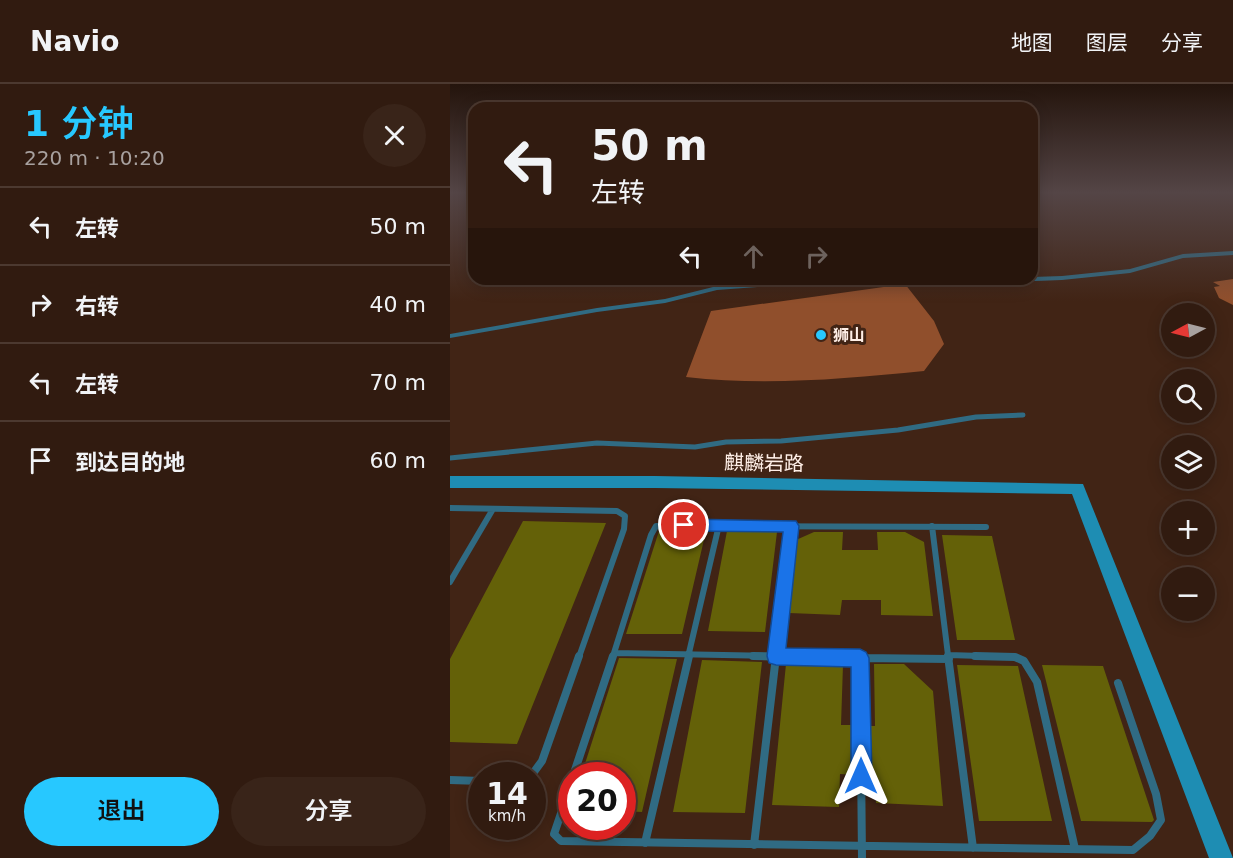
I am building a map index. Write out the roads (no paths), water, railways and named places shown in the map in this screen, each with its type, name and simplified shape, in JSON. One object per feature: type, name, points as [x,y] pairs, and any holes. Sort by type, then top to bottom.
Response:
[{"type":"main road","name":"麒麟岩路","points":[[450,482],[655,482],[1078,488],[1222,858]]},
{"type":"street","points":[[1038,278],[1130,271],[1183,256],[1233,253]]},
{"type":"street","points":[[450,336],[597,310],[665,301],[717,288],[757,285]]},
{"type":"lane","points":[[450,458],[597,443],[707,446],[726,442],[781,441],[898,430],[915,425],[997,415],[1023,415]]},
{"type":"lane","points":[[450,508],[617,511],[625,516],[624,529],[541,762]]},
{"type":"lane","points":[[450,582],[493,509]]},
{"type":"lane","points":[[645,843],[719,525]]},
{"type":"lane","points":[[578,762],[651,535],[656,526],[986,527]]},
{"type":"lane","points":[[754,845],[791,526]]},
{"type":"lane","points":[[932,526],[973,848]]},
{"type":"lane","points":[[614,653],[860,658],[1015,657],[1024,661],[1037,682],[1075,849]]},
{"type":"lane","points":[[860,658],[862,858]]},
{"type":"lane","points":[[560,840],[1134,850],[1150,836],[1161,820],[1156,794],[1118,683]]},
{"type":"lane","points":[[450,780],[468,781]]},
{"type":"lane","points":[[558,822],[554,834],[558,838]]},
{"type":"place","name":"狮山","points":[[821,335]]}]
